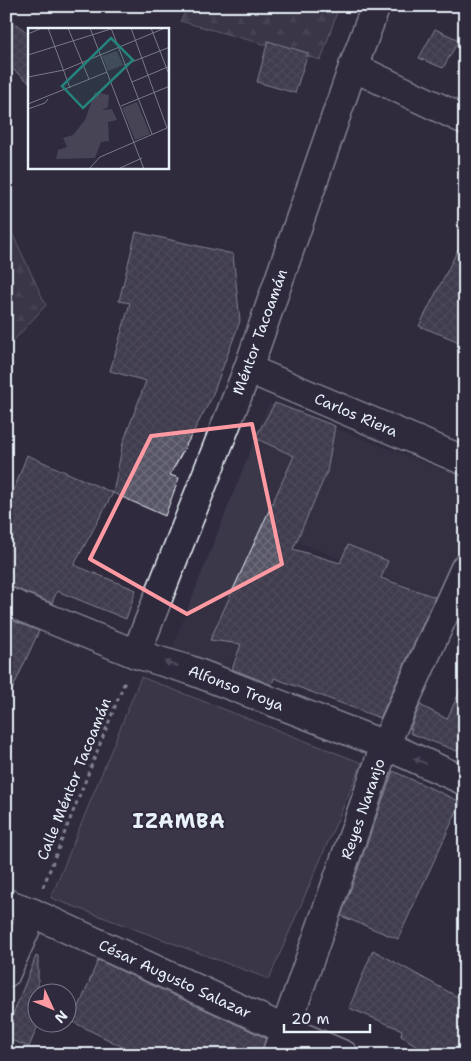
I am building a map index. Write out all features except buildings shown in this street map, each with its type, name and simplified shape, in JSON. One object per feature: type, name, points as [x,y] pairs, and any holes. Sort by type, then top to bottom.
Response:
[{"type":"street","name":"Méntor Tacoamán","points":[[136,654],[248,369],[353,66],[376,6]]},
{"type":"street","points":[[353,66],[465,120]]},
{"type":"street","name":"Carlos Riera","points":[[248,369],[465,461]]},
{"type":"street","name":"Reyes Naranjo","points":[[281,1042],[385,745],[465,568]]},
{"type":"street","name":"Alfonso Troya","points":[[6,601],[136,654],[190,670],[385,745],[465,781]]},
{"type":"street","name":"César Augusto Salazar","points":[[6,903],[32,913],[281,1042],[344,1055]]},
{"type":"street","points":[[6,973],[32,913]]},
{"type":"path","name":"Calle Méntor Tacoamán","points":[[32,913],[136,654]]},
{"type":"highlighted area","points":[[252,424],[282,564],[187,614],[90,559],[151,436]]},
{"type":"shaded area","points":[[269,403],[465,478],[465,526],[439,598],[293,540],[226,673],[170,653]]},
{"type":"green space","points":[[189,6],[339,6],[321,60],[180,21]]},
{"type":"green space","points":[[6,220],[46,305],[6,349]]},
{"type":"green space","points":[[141,677],[362,763],[269,979],[51,898]]},
{"type":"district","name":"IZAMBA","points":[[179,821]]}]
